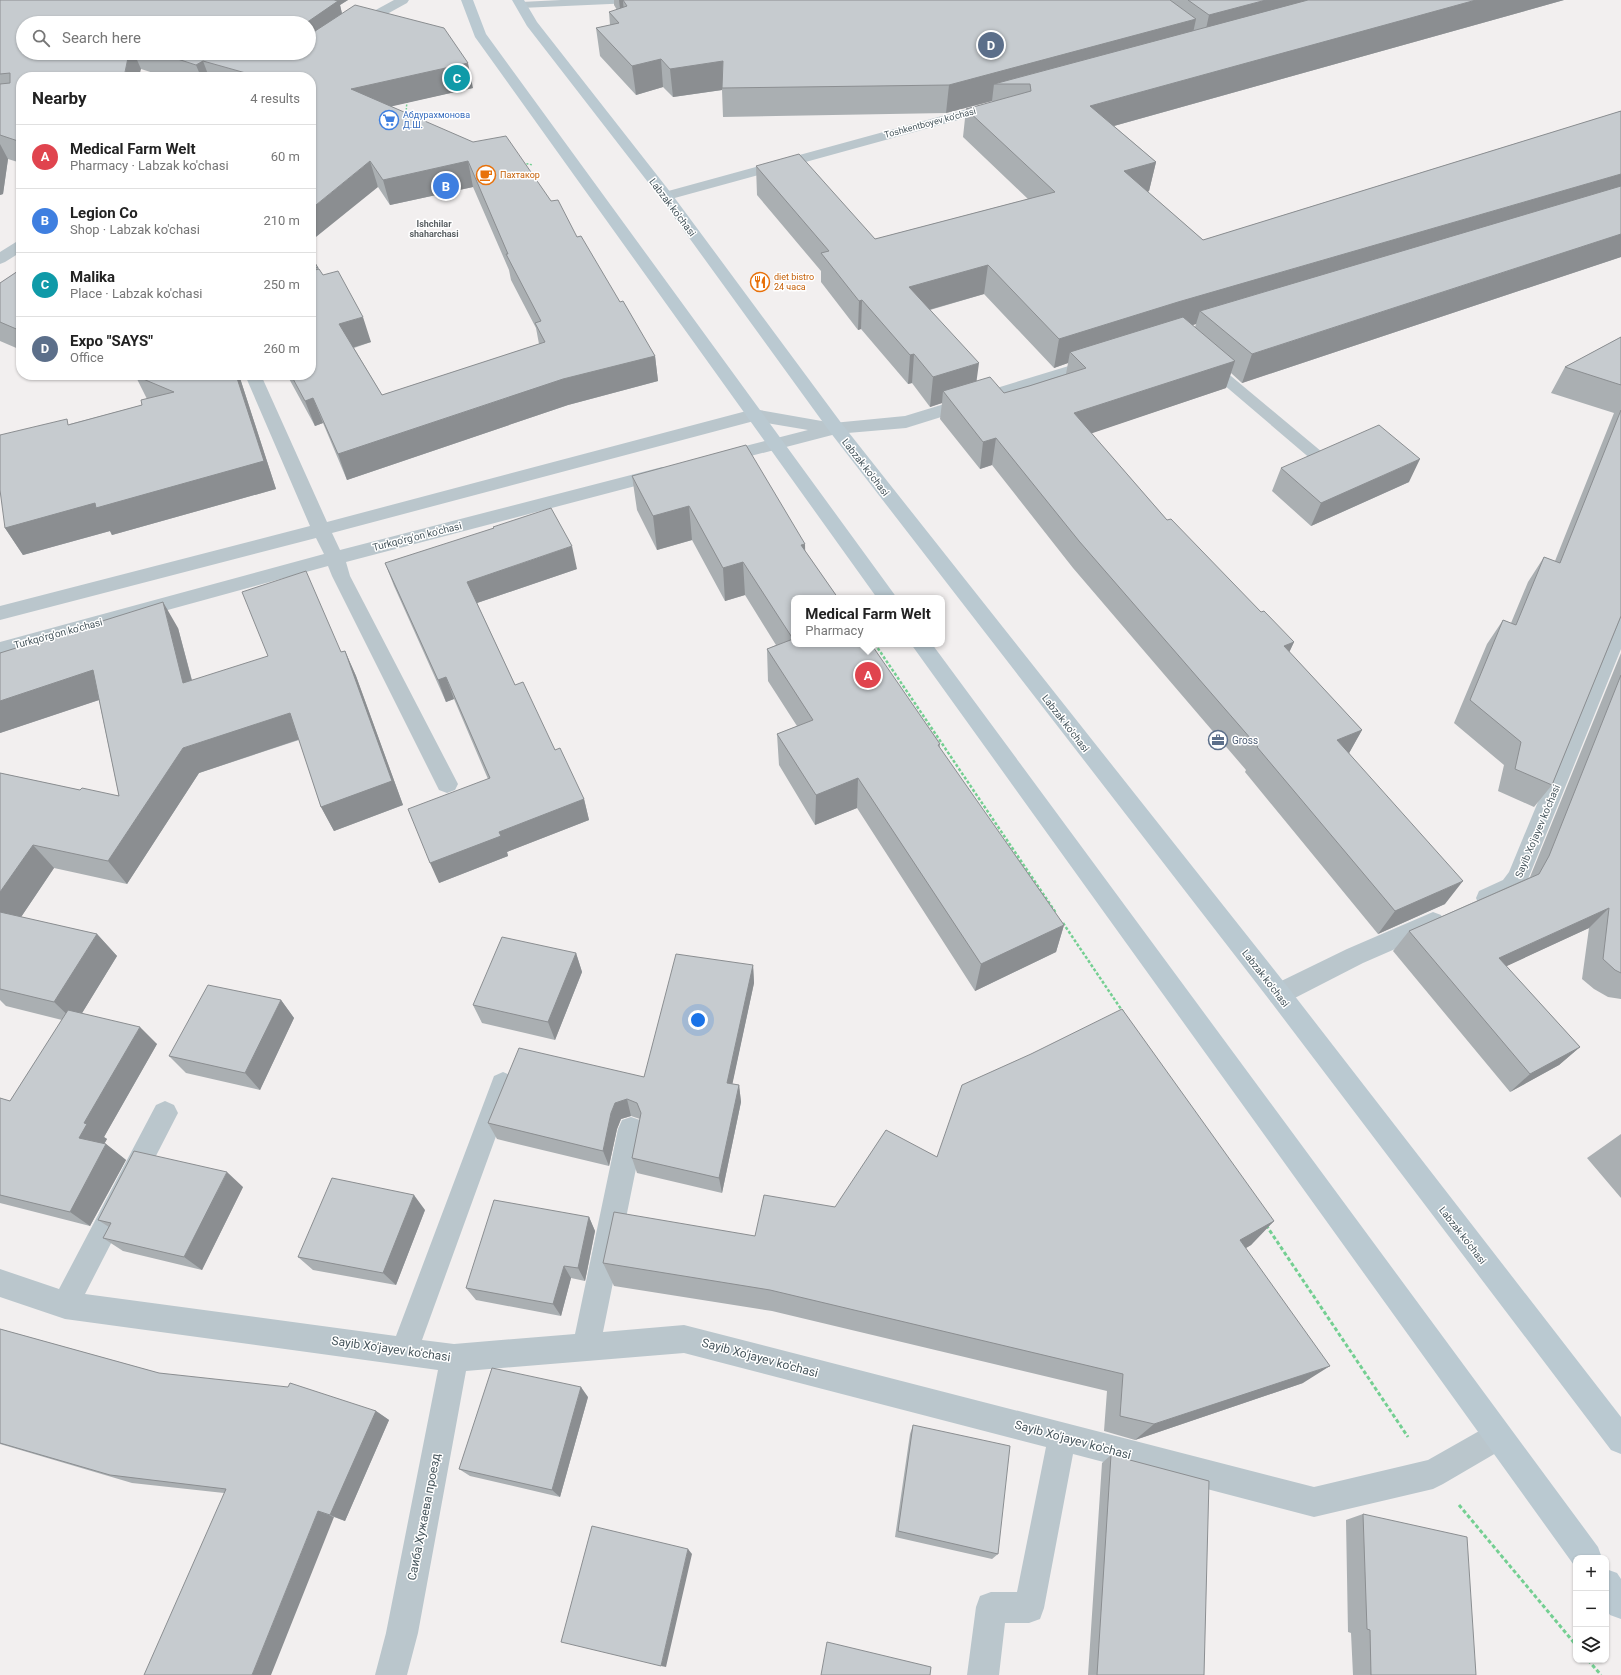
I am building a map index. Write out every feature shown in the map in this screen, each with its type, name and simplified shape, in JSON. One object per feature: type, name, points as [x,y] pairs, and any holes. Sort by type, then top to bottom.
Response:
[{"type":"main road","points":[[467,0],[480,34],[885,595]]},
{"type":"main road","name":"Labzak ko'chasi","points":[[519,3],[531,23],[666,196],[836,428],[1279,994],[1621,1440]]},
{"type":"main road","points":[[923,647],[1585,1555]]},
{"type":"main road","points":[[1609,1588],[1621,1604]]},
{"type":"street","points":[[346,32],[403,0]]},
{"type":"street","name":"Toshkentboyev ko'chasi","points":[[666,196],[1004,103]]},
{"type":"street","points":[[0,259],[16,248]]},
{"type":"street","points":[[704,463],[836,428],[906,422],[1109,358]]},
{"type":"street","points":[[256,380],[321,530],[335,558],[341,576],[447,784]]},
{"type":"street","points":[[0,612],[321,530],[754,415],[836,428]]},
{"type":"street","name":"Turkqo'rg'on ko'chasi","points":[[0,649],[335,558],[682,468]]},
{"type":"street","name":"Sayib Xo'jayev ko'chasi","points":[[1470,906],[1511,887],[1518,877],[1621,625]]},
{"type":"street","points":[[1279,994],[1355,956],[1449,915]]},
{"type":"street","points":[[404,1351],[503,1084]]},
{"type":"street","points":[[65,1305],[165,1113]]},
{"type":"street","points":[[586,1348],[630,1129]]},
{"type":"street","name":"Sayib Xo'jayev ko'chasi","points":[[0,1282],[65,1305],[454,1358],[586,1348],[684,1338],[1314,1502],[1433,1474],[1498,1436]]},
{"type":"street","name":"Саиба Хужаева проезд","points":[[391,1675],[402,1633],[454,1358]]},
{"type":"street","points":[[983,1675],[991,1607],[1029,1608],[1062,1437]]},
{"type":"lane","points":[[519,3],[632,0]]},
{"type":"lane","points":[[1195,353],[1316,456]]},
{"type":"path","points":[[407,99],[406,113],[411,119]]},
{"type":"path","points":[[518,162],[533,165]]},
{"type":"path","points":[[878,647],[1125,1016]]},
{"type":"path","points":[[1263,1221],[1433,1474],[1573,1641]]},
{"type":"path","points":[[1591,1663],[1601,1675]]},
{"type":"building","points":[[0,0],[338,1],[316,16],[16,16],[16,60],[128,60],[125,72],[16,72],[16,140],[0,135],[0,84],[10,83],[10,73],[0,74]]},
{"type":"building","points":[[623,0],[1170,0],[1196,19],[949,85],[722,88],[723,61],[670,69],[661,59],[632,66],[596,28],[619,23],[609,12],[627,6]]},
{"type":"building","points":[[1188,0],[1266,0],[1209,15]]},
{"type":"building","points":[[1308,0],[1476,0],[1090,106],[1156,162],[1124,171],[1203,240],[1621,111],[1621,174],[1178,302],[1059,339],[988,265],[909,287],[979,363],[933,377],[914,354],[910,355],[862,300],[859,301],[821,253],[829,251],[756,166],[799,154],[875,239],[1055,192],[966,109],[1031,91],[1030,84],[994,84]]},
{"type":"building","points":[[355,5],[444,28],[468,63],[351,89],[473,142],[506,136],[551,201],[558,200],[577,237],[581,236],[620,302],[623,301],[655,356],[563,379],[338,454],[313,398],[305,401],[294,380],[316,380],[316,270],[319,269],[323,275],[338,271],[363,317],[339,324],[382,395],[545,342],[535,323],[541,321],[506,254],[508,254],[468,161],[383,180],[370,161],[316,205],[316,72],[242,72],[203,61],[196,65],[181,60],[316,60],[316,30]]},
{"type":"building","points":[[1621,186],[1621,234],[1252,354],[1200,311]]},
{"type":"building","points":[[16,272],[16,329],[0,322],[0,283]]},
{"type":"building","points":[[1183,317],[1235,361],[1074,413],[1167,520],[1171,519],[1261,612],[1264,611],[1294,642],[1284,646],[1362,730],[1337,740],[1463,881],[1395,911],[1258,747],[1079,541],[996,438],[983,442],[943,391],[990,377],[1004,393],[1029,386],[1086,368],[1070,352]]},
{"type":"building","points":[[1621,337],[1621,385],[1565,367]]},
{"type":"building","points":[[146,380],[238,380],[264,461],[96,508],[95,503],[5,528],[0,490],[0,435],[67,419],[68,425],[142,405],[141,400],[174,392]]},
{"type":"building","points":[[1621,410],[1621,616],[1552,785],[1515,769],[1521,742],[1470,700],[1503,620],[1516,625],[1544,557],[1560,563]]},
{"type":"building","points":[[1379,425],[1420,459],[1321,503],[1281,468]]},
{"type":"building","points":[[746,445],[805,544],[801,545],[836,595],[791,595],[791,636],[743,562],[723,568],[689,506],[653,516],[632,476]]},
{"type":"building","points":[[551,508],[572,546],[467,582],[515,685],[523,682],[555,750],[560,748],[584,799],[499,832],[501,836],[430,863],[408,809],[490,778],[446,677],[438,680],[385,563]]},
{"type":"building","points":[[306,571],[341,652],[345,651],[392,781],[321,807],[290,713],[183,748],[108,861],[33,845],[0,892],[0,773],[80,790],[82,788],[119,796],[93,670],[0,701],[0,653],[163,602],[183,683],[268,656],[242,592]]},
{"type":"building","points":[[791,640],[791,647],[873,647],[940,744],[938,745],[1064,925],[981,964],[858,778],[816,795],[777,734],[813,720],[767,649]]},
{"type":"building","points":[[1621,675],[1621,973],[1615,970],[1603,959],[1609,908],[1499,958],[1580,1047],[1530,1074],[1409,931],[1539,874],[1549,856]]},
{"type":"building","points":[[0,912],[97,934],[54,1002],[0,989]]},
{"type":"building","points":[[502,937],[576,953],[548,1022],[473,1005]]},
{"type":"building","points":[[676,954],[753,965],[727,1083],[739,1085],[719,1178],[632,1158],[641,1113],[637,1103],[627,1099],[615,1103],[611,1113],[603,1151],[488,1123],[519,1048],[644,1077]]},
{"type":"building","points":[[208,985],[281,1000],[245,1073],[169,1056]]},
{"type":"building","points":[[1122,1009],[1274,1221],[1240,1240],[1330,1366],[1154,1424],[1120,1416],[1123,1374],[770,1290],[603,1263],[614,1212],[755,1236],[764,1195],[835,1207],[886,1130],[937,1157],[962,1085],[1031,1054]]},
{"type":"building","points":[[68,1010],[140,1027],[84,1123],[87,1124],[79,1138],[106,1144],[70,1212],[0,1195],[0,1098],[10,1101]]},
{"type":"building","points":[[134,1151],[227,1172],[184,1257],[103,1238],[111,1223],[98,1220]]},
{"type":"building","points":[[332,1178],[414,1195],[383,1273],[298,1257]]},
{"type":"building","points":[[494,1200],[589,1217],[578,1268],[564,1266],[553,1304],[466,1288]]},
{"type":"building","points":[[0,1329],[159,1373],[288,1387],[290,1383],[376,1411],[330,1515],[318,1511],[252,1675],[144,1675],[226,1489],[110,1475],[0,1443]]},
{"type":"building","points":[[492,1368],[581,1387],[552,1490],[459,1469]]},
{"type":"building","points":[[913,1425],[1010,1446],[998,1554],[898,1531]]},
{"type":"building","points":[[1111,1455],[1209,1481],[1204,1675],[1097,1675]]},
{"type":"building","points":[[1363,1514],[1467,1537],[1476,1675],[1371,1675],[1370,1630],[1367,1629]]},
{"type":"building","points":[[592,1526],[688,1549],[661,1666],[561,1642]]},
{"type":"building","points":[[827,1642],[931,1667],[930,1675],[821,1675]]},
{"type":"place","name":"Expo \"SAYS\"","points":[[991,45]]},
{"type":"place","name":"Malika","points":[[457,78]]},
{"type":"place","name":"Абдурахмонова Д.Ш.","points":[[389,120]]},
{"type":"place","name":"Пахтакор","points":[[486,175]]},
{"type":"place","name":"Legion Co","points":[[446,186]]},
{"type":"place","name":"diet bistro 24 часа","points":[[760,282]]},
{"type":"place","name":"Medical Farm Welt","points":[[868,675]]},
{"type":"place","name":"Gross","points":[[1218,740]]},
{"type":"district","name":"Ishchilar shaharchasi","points":[[434,230]]}]
